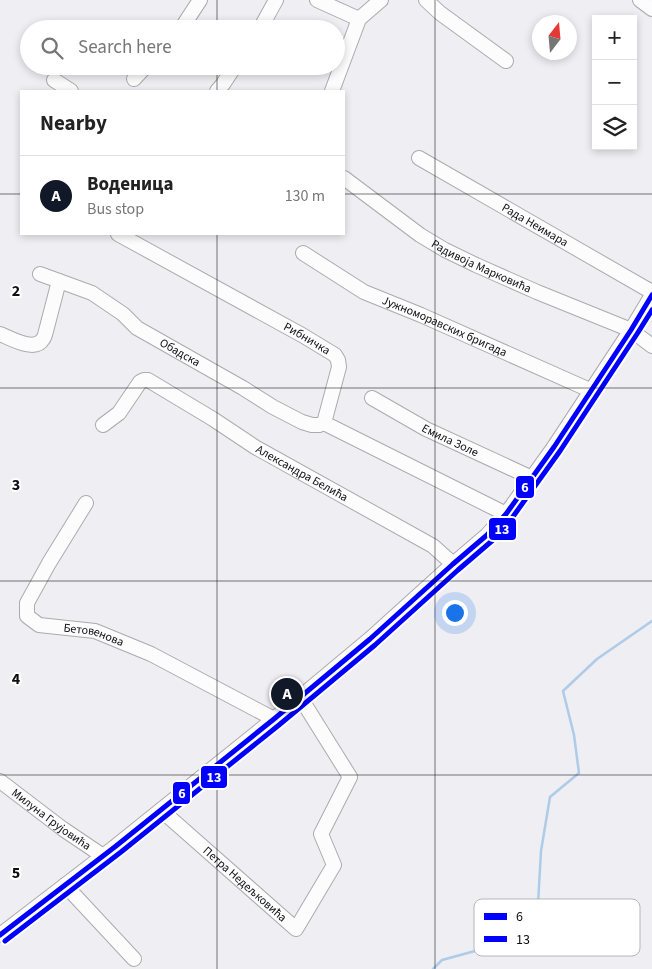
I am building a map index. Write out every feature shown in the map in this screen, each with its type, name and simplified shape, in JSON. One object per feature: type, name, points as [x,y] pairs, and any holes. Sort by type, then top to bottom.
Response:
[{"type":"street","points":[[187,20],[200,0]]},
{"type":"street","points":[[265,20],[276,0]]},
{"type":"street","points":[[317,0],[359,19]]},
{"type":"street","points":[[345,56],[359,19],[381,0]]},
{"type":"street","points":[[426,0],[506,61]]},
{"type":"street","points":[[640,0],[652,9]]},
{"type":"street","points":[[134,79],[138,75]]},
{"type":"street","points":[[217,90],[229,75]]},
{"type":"street","points":[[332,90],[338,75]]},
{"type":"street","points":[[54,80],[69,90]]},
{"type":"street","name":"Рада Неимара","points":[[419,158],[652,293]]},
{"type":"street","name":"Радивоја Марковића","points":[[345,179],[420,235],[445,250],[537,292],[632,330],[652,346]]},
{"type":"street","name":"Рибничка","points":[[120,235],[302,335],[335,356],[339,367],[324,423]]},
{"type":"street","name":"Јужноморавских бригада","points":[[303,253],[364,292],[421,315],[592,391]]},
{"type":"street","name":"Обадска","points":[[40,274],[92,293],[123,314],[137,328],[273,407],[302,422],[312,425],[324,423]]},
{"type":"street","points":[[0,334],[31,345],[40,342],[46,331],[59,281]]},
{"type":"street","points":[[0,935],[103,856],[274,719],[370,639],[487,535],[506,514],[554,448],[632,330],[652,293]]},
{"type":"street","name":"Александра Белића","points":[[103,425],[119,413],[140,382],[144,380],[151,382],[256,447],[433,546],[453,564]]},
{"type":"street","name":"Емила Золе","points":[[372,398],[426,429],[532,478]]},
{"type":"street","points":[[324,423],[506,514]]},
{"type":"street","name":"Бетовенова","points":[[86,503],[27,603],[27,616],[39,625],[95,631],[151,654],[274,719]]},
{"type":"street","name":"Петра Недељковића","points":[[161,810],[296,929],[334,865],[321,834],[350,777],[300,697]]},
{"type":"street","name":"Милуна Грујовића","points":[[0,782],[103,856]]},
{"type":"street","points":[[65,885],[134,959]]},
{"type":"waterway","points":[[538,899],[541,851],[550,797],[579,773],[574,735],[563,691],[597,659],[652,621]]},
{"type":"waterway","points":[[433,969],[442,960],[474,951]]},
{"type":"transit line","name":"6","points":[[0,935],[116,846],[274,719],[370,639],[487,535],[506,514],[554,447],[652,295]]},
{"type":"transit line","name":"13","points":[[5,941],[121,852],[279,725],[375,645],[493,540],[512,518],[560,451],[652,310]]},
{"type":"place","name":"Воденица","points":[[287,694]]}]
